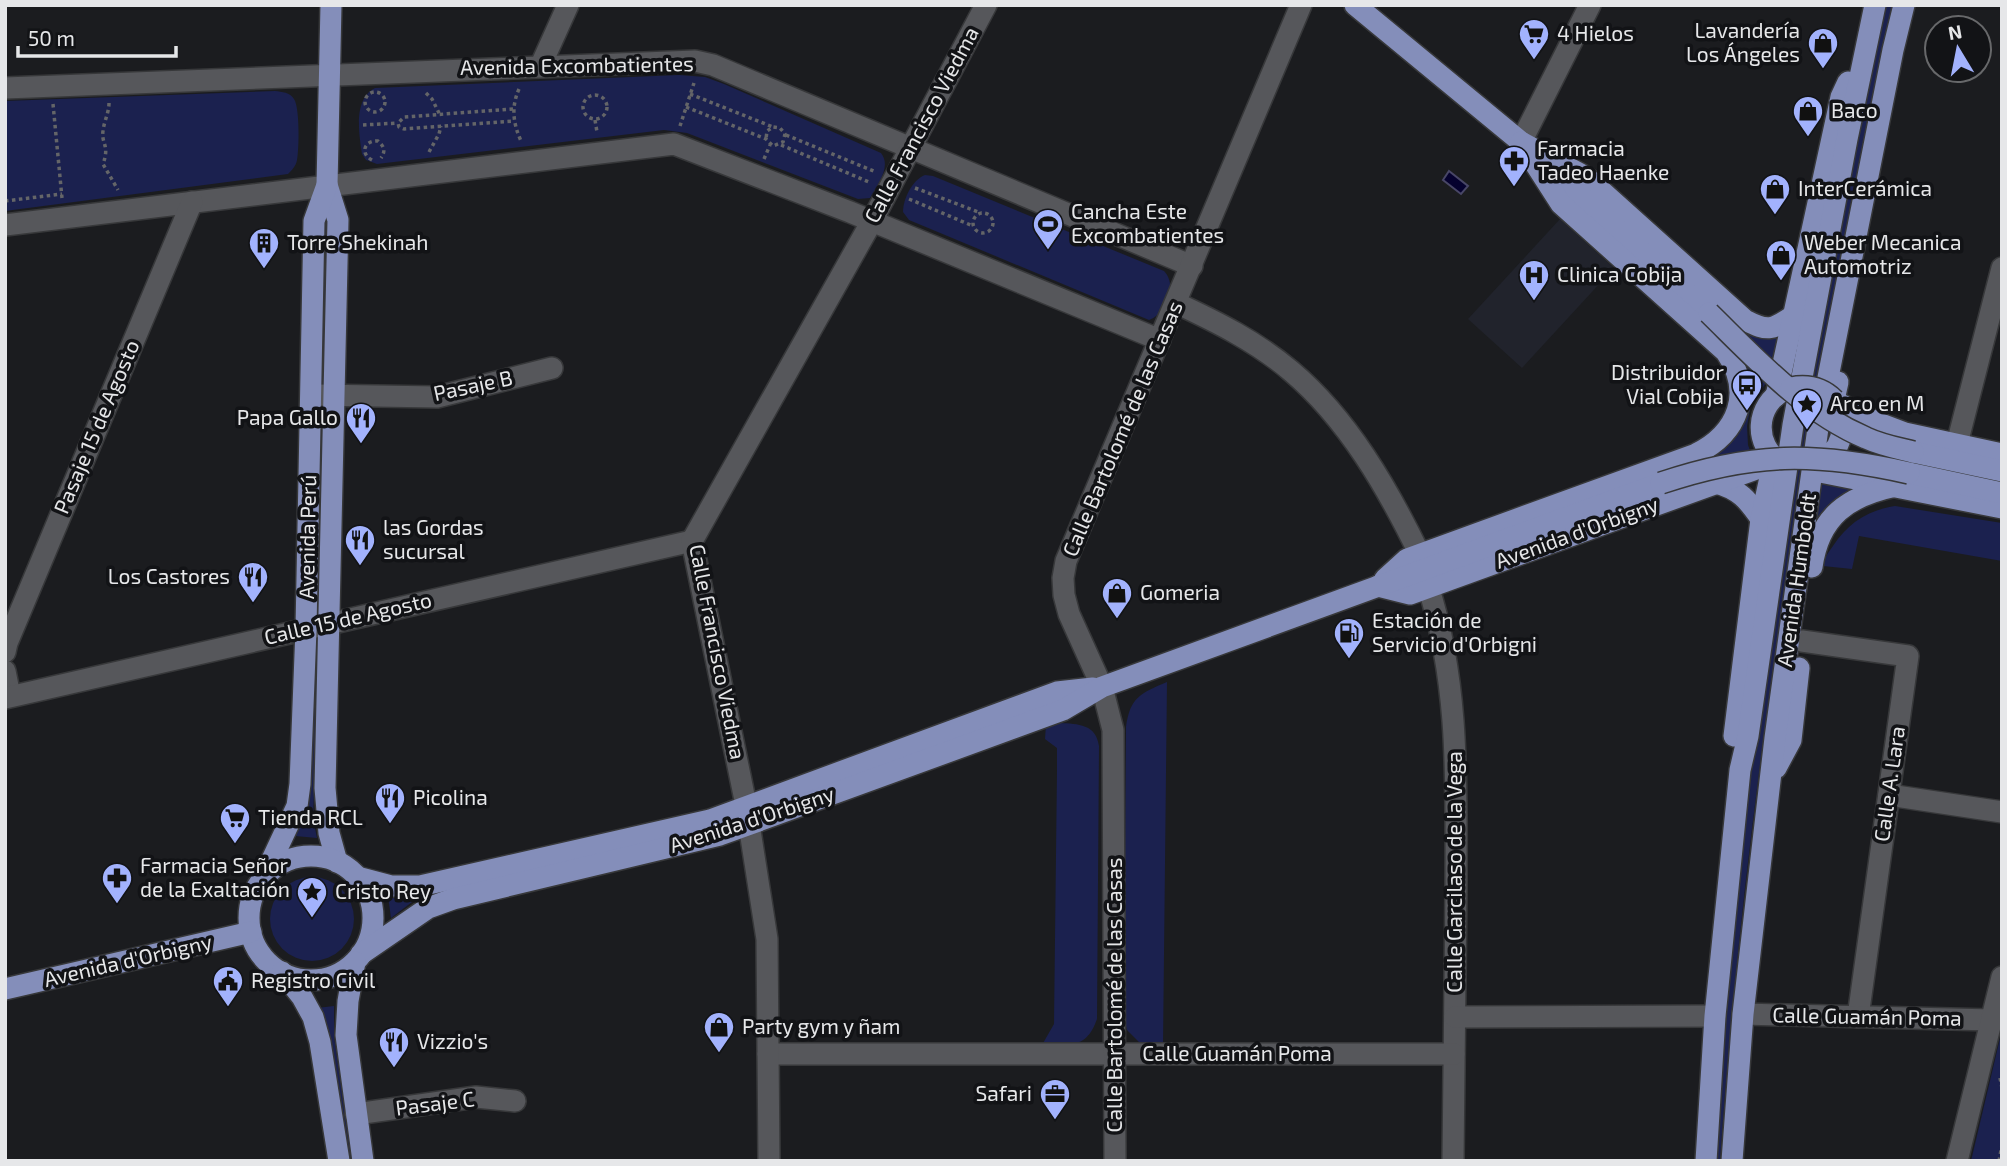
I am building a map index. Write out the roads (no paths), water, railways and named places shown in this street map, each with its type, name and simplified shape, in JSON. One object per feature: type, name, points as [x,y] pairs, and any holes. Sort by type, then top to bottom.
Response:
[{"type":"main road","name":"Avenida Perú","points":[[261,883],[297,806],[300,784],[306,629],[314,221],[327,185],[331,5]]},
{"type":"main road","points":[[1355,5],[1521,142],[1710,313],[1797,396],[1867,439],[1906,471],[2002,508]]},
{"type":"main road","name":"Avenida Humboldt","points":[[1706,1161],[1715,1016],[1740,769],[1748,736],[1793,425],[1875,5]]},
{"type":"main road","name":"Avenida Humboldt","points":[[1732,1161],[1743,1014],[1775,738],[1818,428],[1904,5]]},
{"type":"main road","points":[[1783,392],[1794,315],[1841,97],[1866,45]]},
{"type":"main road","points":[[1821,467],[1837,447],[1841,437],[1842,416],[1835,401],[1896,107],[1893,50]]},
{"type":"main road","points":[[1521,142],[1586,177],[1745,320],[1761,328],[1770,329],[1794,315]]},
{"type":"main road","name":"Avenida d'Orbigny","points":[[358,958],[428,908],[453,899],[697,842],[747,815],[1056,692],[1102,687],[1378,586],[1407,559],[1715,445],[1728,430],[1741,398],[1733,362],[1726,352],[1560,204],[1521,142]]},
{"type":"main road","name":"Avenida Perú","points":[[327,185],[338,220],[325,788],[329,832],[337,862]]},
{"type":"main road","points":[[2002,454],[1905,433],[1876,422],[1818,389],[1800,387],[1783,392],[1767,406],[1761,424],[1764,447],[1781,461],[1821,467],[1906,471],[2002,471]]},
{"type":"main road","points":[[1378,586],[1661,483],[1718,466],[1785,458],[1820,458],[1906,471],[2002,493]]},
{"type":"main road","points":[[1740,769],[1734,735],[1761,519],[1781,461]]},
{"type":"main road","name":"Avenida d'Orbigny","points":[[1378,586],[1410,594],[1781,461]]},
{"type":"main road","points":[[1772,774],[1791,740],[1814,548],[1822,530],[1840,508],[1906,471]]},
{"type":"main road","points":[[1716,483],[1728,486],[1747,498],[1761,519]]},
{"type":"main road","name":"Avenida d'Orbigny","points":[[357,877],[391,886],[420,886],[747,815]]},
{"type":"main road","points":[[339,1161],[320,1042],[313,1017],[302,997],[282,972],[263,957],[251,932],[252,901],[261,883],[276,868],[295,859],[316,857],[337,862],[357,877],[369,894],[373,915],[371,936],[358,958],[348,1001],[346,1035],[363,1161]]},
{"type":"main road","name":"Avenida d'Orbigny","points":[[5,989],[251,932]]},
{"type":"main road","points":[[282,972],[314,980],[336,974],[358,958]]},
{"type":"street","points":[[541,65],[568,5]]},
{"type":"street","name":"Calle Francisco Viedma","points":[[769,1161],[767,939],[747,815],[692,541],[872,221],[986,5]]},
{"type":"street","name":"Calle Bartolomé de las Casas","points":[[1115,1161],[1113,730],[1102,687],[1069,614],[1064,587],[1066,561],[1301,5]]},
{"type":"street","points":[[1521,142],[1590,5]]},
{"type":"street","name":"Avenida Excombatientes","points":[[5,88],[695,61],[713,65],[1192,266]]},
{"type":"street","points":[[5,225],[667,144],[682,146],[872,221],[1160,340]]},
{"type":"street","name":"Pasaje 15 de Agosto","points":[[5,652],[192,202]]},
{"type":"street","points":[[1957,444],[2002,268]]},
{"type":"street","points":[[1176,303],[1217,322],[1256,345],[1292,372],[1319,399],[1377,475],[1420,555]]},
{"type":"street","name":"Pasaje B","points":[[311,395],[437,397],[551,368]]},
{"type":"street","name":"Calle 15 de Agosto","points":[[8,697],[692,541]]},
{"type":"street","name":"Calle Garcilaso de la Vega","points":[[1429,586],[1447,656],[1455,741],[1453,1161]]},
{"type":"street","name":"Calle A. Lara","points":[[1802,641],[1908,656],[1858,1017]]},
{"type":"street","points":[[5,671],[8,697]]},
{"type":"street","points":[[1889,795],[2002,812]]},
{"type":"street","points":[[1957,1161],[2002,977]]},
{"type":"street","name":"Calle Guamán Poma","points":[[1743,1014],[1992,1020]]},
{"type":"street","points":[[1455,1017],[1715,1016]]},
{"type":"street","name":"Calle Guamán Poma","points":[[768,1054],[1454,1054]]},
{"type":"street","name":"Pasaje C","points":[[356,1114],[476,1097],[515,1101]]},
{"type":"place","name":"4 Hielos","points":[[1534,61]]},
{"type":"place","name":"Lavandería Los Ángeles","points":[[1823,70]]},
{"type":"place","name":"Baco","points":[[1808,138]]},
{"type":"place","name":"Farmacia Tadeo Haenke","points":[[1514,188]]},
{"type":"place","name":"InterCerámica","points":[[1775,216]]},
{"type":"place","name":"Cancha Este Excombatientes","points":[[1048,251]]},
{"type":"place","name":"Torre Shekinah","points":[[264,270]]},
{"type":"place","name":"Weber Mecanica Automotriz","points":[[1781,282]]},
{"type":"place","name":"Clinica Cobija","points":[[1534,302]]},
{"type":"place","name":"Distribuidor Vial Cobija","points":[[1747,412]]},
{"type":"place","name":"Arco en M","points":[[1807,431]]},
{"type":"place","name":"Papa Gallo","points":[[361,445]]},
{"type":"place","name":"las Gordas sucursal","points":[[360,567]]},
{"type":"place","name":"Los Castores","points":[[253,604]]},
{"type":"place","name":"Gomeria","points":[[1117,620]]},
{"type":"place","name":"Estación de Servicio d'Orbigni","points":[[1349,660]]},
{"type":"place","name":"Picolina","points":[[390,825]]},
{"type":"place","name":"Tienda RCL","points":[[235,845]]},
{"type":"place","name":"Farmacia Señor de la Exaltación","points":[[117,905]]},
{"type":"place","name":"Cristo Rey","points":[[312,919]]},
{"type":"place","name":"Registro Civil","points":[[228,1008]]},
{"type":"place","name":"Party gym y ñam","points":[[719,1054]]},
{"type":"place","name":"Vizzio's","points":[[394,1069]]},
{"type":"place","name":"Safari","points":[[1055,1121]]}]
